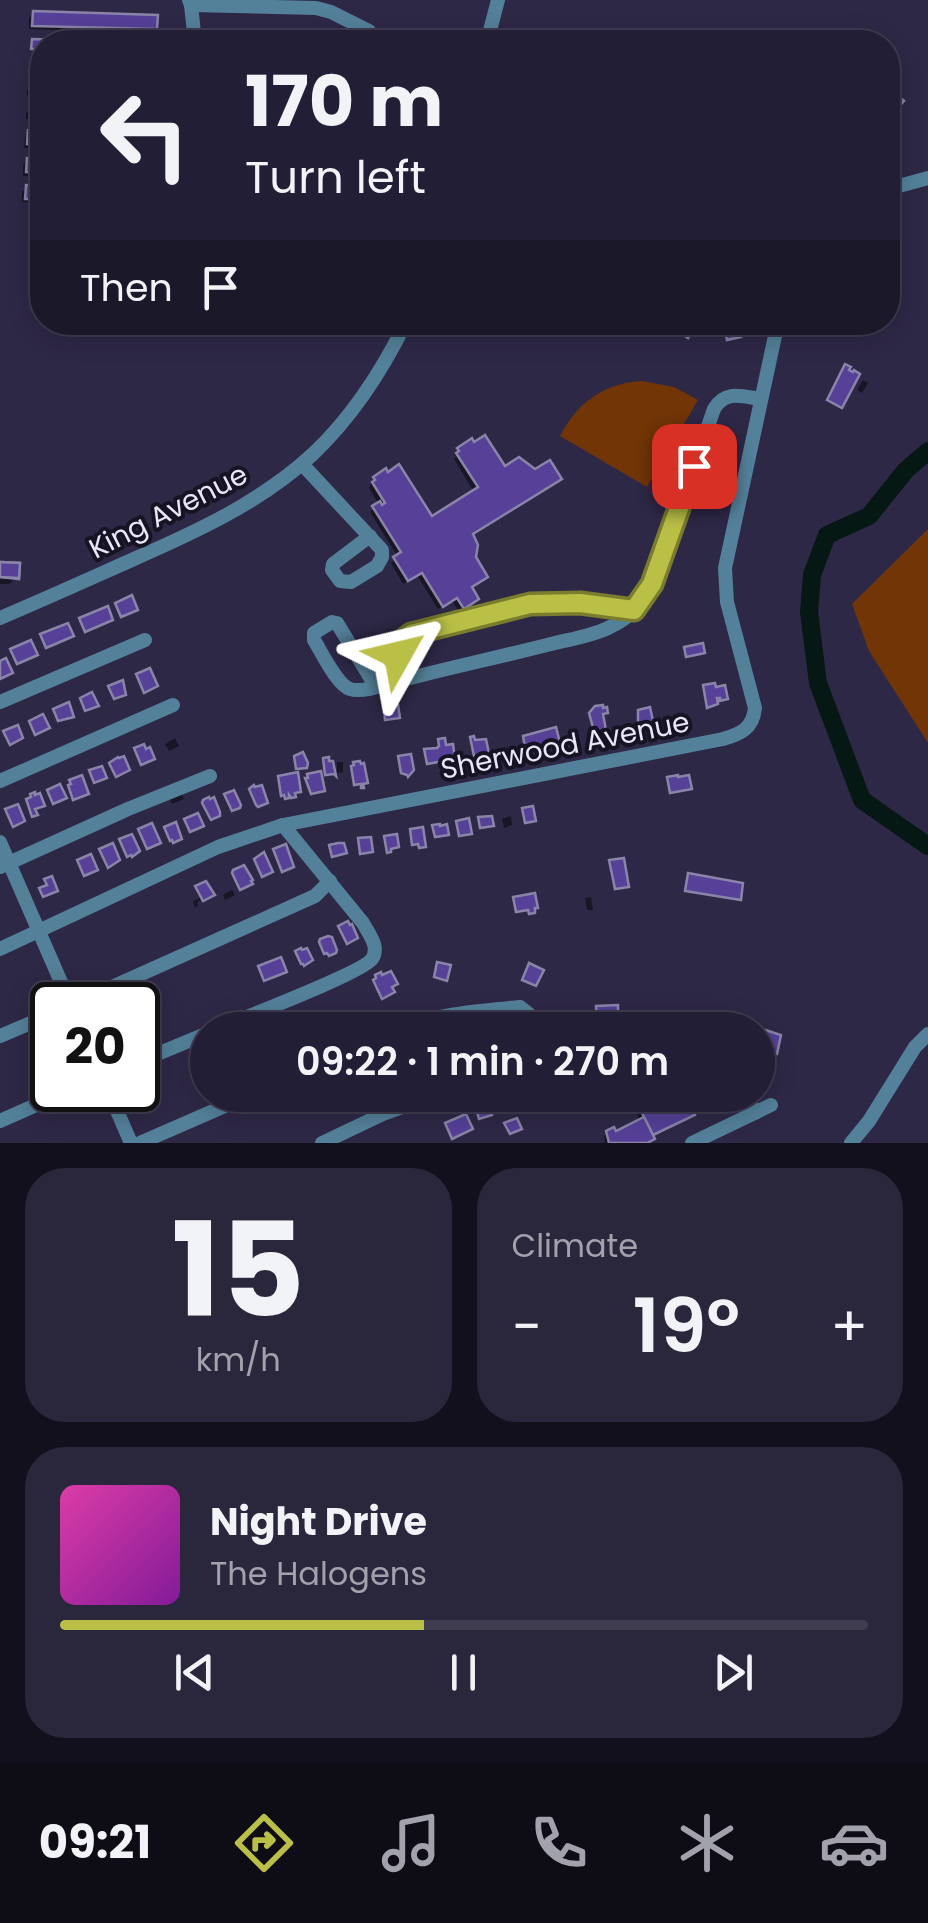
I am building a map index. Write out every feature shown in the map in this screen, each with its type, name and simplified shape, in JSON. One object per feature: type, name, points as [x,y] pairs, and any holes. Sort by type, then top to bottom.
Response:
[{"type":"street","points":[[489,30],[498,0]]},
{"type":"street","points":[[193,30],[190,3],[316,8],[365,30]]},
{"type":"street","points":[[900,186],[928,178]]},
{"type":"street","name":"King Avenue","points":[[0,618],[198,530],[244,505],[302,464],[356,406],[399,335]]},
{"type":"street","name":"Sherwood Avenue","points":[[0,949],[218,847],[282,825],[723,739],[746,730],[756,708],[726,602],[725,568],[775,335]]},
{"type":"street","points":[[376,686],[337,623],[314,633],[314,640],[342,684],[359,690],[406,679],[603,630],[621,621],[652,584],[719,401],[730,395],[760,399]]},
{"type":"street","points":[[302,464],[370,536]]},
{"type":"street","points":[[406,679],[398,655],[402,641],[411,634],[530,604],[580,603],[634,610]]},
{"type":"street","points":[[0,702],[146,640]]},
{"type":"street","points":[[0,780],[174,706]]},
{"type":"street","points":[[4,865],[210,776]]},
{"type":"street","points":[[258,1012],[368,963],[375,952],[373,940],[330,881],[282,825]]},
{"type":"street","points":[[0,842],[4,865],[62,982]]},
{"type":"street","points":[[123,982],[315,896],[330,881]]},
{"type":"street","points":[[468,1012],[520,1007],[526,1012]]},
{"type":"street","points":[[0,1036],[30,1023]]},
{"type":"street","points":[[851,1143],[928,1034]]},
{"type":"street","points":[[160,1053],[190,1041]]},
{"type":"street","points":[[0,1121],[30,1108]]},
{"type":"street","points":[[118,1112],[132,1143]]},
{"type":"street","points":[[140,1143],[211,1112]]},
{"type":"street","points":[[322,1143],[389,1112]]},
{"type":"street","points":[[692,1143],[759,1112]]},
{"type":"shaded area","points":[[642,381],[674,387],[698,400],[647,487],[560,436],[593,397],[616,386]]},
{"type":"shaded area","points":[[928,529],[928,743],[869,651],[852,604]]},
{"type":"building","points":[[33,11],[158,15],[157,29],[32,26]]},
{"type":"building","points":[[845,364],[860,374],[842,408],[827,400]]},
{"type":"building","points":[[485,435],[505,466],[519,457],[535,469],[550,460],[562,479],[473,534],[478,545],[476,557],[488,577],[472,587],[479,599],[464,609],[457,598],[443,607],[422,573],[408,581],[393,557],[401,552],[372,506],[380,501],[385,503],[372,482],[373,477],[399,464],[432,516],[478,487],[456,453],[472,438],[474,442]]},
{"type":"building","points":[[0,562],[20,563],[19,579],[0,577]]},
{"type":"building","points":[[0,562],[20,563],[19,578],[0,577]]},
{"type":"building","points":[[132,595],[138,610],[121,617],[115,603]]},
{"type":"building","points":[[108,606],[113,620],[85,632],[79,618]]},
{"type":"building","points":[[68,623],[74,636],[46,648],[40,634]]},
{"type":"building","points":[[31,640],[38,655],[17,664],[10,649]]},
{"type":"building","points":[[703,643],[705,653],[686,657],[684,647]]},
{"type":"building","points":[[6,658],[13,673],[0,679],[0,661]]},
{"type":"building","points":[[150,668],[158,686],[144,693],[136,674]]},
{"type":"building","points":[[123,680],[126,695],[114,699],[108,686]]},
{"type":"building","points":[[715,683],[716,687],[725,685],[728,699],[717,698],[718,704],[707,708],[703,685]]},
{"type":"building","points":[[92,692],[99,706],[85,711],[80,698]]},
{"type":"building","points":[[69,702],[74,717],[58,721],[53,709]]},
{"type":"building","points":[[398,705],[400,718],[385,720],[384,707]]},
{"type":"building","points":[[603,705],[608,713],[603,714],[606,730],[595,735],[589,713],[595,706]]},
{"type":"building","points":[[650,707],[653,721],[638,723],[638,710]]},
{"type":"building","points":[[43,714],[50,728],[35,735],[29,721]]},
{"type":"building","points":[[18,725],[23,738],[10,745],[3,731]]},
{"type":"building","points":[[556,727],[560,743],[525,748],[523,736]]},
{"type":"building","points":[[470,737],[475,740],[486,739],[490,758],[475,761]]},
{"type":"building","points":[[445,738],[446,745],[453,744],[455,759],[427,764],[424,749],[437,748],[438,739]]},
{"type":"building","points":[[144,744],[146,749],[150,747],[155,759],[141,765],[134,748]]},
{"type":"building","points":[[303,752],[307,768],[296,769],[294,756]]},
{"type":"building","points":[[411,754],[414,770],[408,777],[401,773],[398,756]]},
{"type":"building","points":[[124,756],[130,770],[116,777],[109,763]]},
{"type":"building","points":[[329,757],[336,776],[325,775],[323,758]]},
{"type":"building","points":[[364,763],[368,783],[363,784],[364,788],[354,785],[351,766]]},
{"type":"building","points":[[102,766],[107,778],[94,783],[89,770]]},
{"type":"building","points":[[321,771],[325,791],[311,794],[305,778]]},
{"type":"building","points":[[298,772],[301,792],[285,799],[278,776]]},
{"type":"building","points":[[82,775],[89,794],[73,800],[69,780]]},
{"type":"building","points":[[689,775],[692,789],[670,793],[667,777]]},
{"type":"building","points":[[60,784],[67,798],[53,804],[47,790]]},
{"type":"building","points":[[262,785],[268,803],[256,805],[249,789]]},
{"type":"building","points":[[234,790],[241,805],[232,811],[224,794]]},
{"type":"building","points":[[40,793],[45,806],[35,809],[38,815],[32,817],[26,799]]},
{"type":"building","points":[[214,797],[220,812],[211,820],[202,803]]},
{"type":"building","points":[[18,804],[25,821],[13,827],[5,809]]},
{"type":"building","points":[[533,806],[536,821],[525,823],[522,808]]},
{"type":"building","points":[[198,813],[204,826],[190,832],[184,819]]},
{"type":"building","points":[[492,816],[494,826],[480,828],[478,817]]},
{"type":"building","points":[[469,818],[472,834],[459,836],[456,821]]},
{"type":"building","points":[[176,822],[182,839],[173,843],[164,827]]},
{"type":"building","points":[[152,823],[161,843],[147,849],[138,829]]},
{"type":"building","points":[[447,824],[449,835],[435,837],[432,825]]},
{"type":"building","points":[[423,827],[426,847],[419,848],[418,844],[412,845],[410,829]]},
{"type":"building","points":[[132,834],[140,851],[127,857],[119,839]]},
{"type":"building","points":[[397,834],[399,847],[387,853],[384,836]]},
{"type":"building","points":[[371,837],[373,852],[360,854],[358,838]]},
{"type":"building","points":[[113,843],[120,860],[108,868],[99,849]]},
{"type":"building","points":[[344,843],[347,853],[332,857],[329,845]]},
{"type":"building","points":[[286,844],[294,867],[282,872],[273,849]]},
{"type":"building","points":[[264,852],[273,872],[262,877],[254,859]]},
{"type":"building","points":[[91,854],[98,870],[84,876],[77,860]]},
{"type":"building","points":[[624,858],[629,887],[615,889],[609,860]]},
{"type":"building","points":[[244,865],[253,884],[240,890],[232,873]]},
{"type":"building","points":[[688,873],[743,883],[741,900],[685,891]]},
{"type":"building","points":[[52,876],[58,891],[43,897],[39,888],[47,885],[44,879]]},
{"type":"building","points":[[206,881],[215,895],[203,901],[195,886]]},
{"type":"building","points":[[535,893],[535,913],[516,912],[513,897]]},
{"type":"building","points":[[348,921],[358,938],[347,944],[338,926]]},
{"type":"building","points":[[328,936],[337,950],[329,956],[319,942]]},
{"type":"building","points":[[307,948],[313,960],[304,966],[295,951]]},
{"type":"building","points":[[281,957],[287,972],[264,981],[258,966]]},
{"type":"building","points":[[437,962],[451,965],[447,981],[434,977]]},
{"type":"building","points":[[529,963],[544,970],[536,986],[522,980]]},
{"type":"building","points":[[391,971],[398,984],[392,987],[395,992],[382,999],[373,980],[381,972],[382,975]]},
{"type":"building","points":[[618,1005],[618,1012],[596,1012],[596,1006]]},
{"type":"building","points":[[775,1033],[781,1035],[775,1054]]},
{"type":"building","points":[[477,1112],[492,1112],[492,1115],[479,1119]]},
{"type":"building","points":[[642,1112],[694,1112],[695,1115],[653,1135]]},
{"type":"building","points":[[466,1114],[473,1129],[452,1139],[445,1123]]},
{"type":"building","points":[[644,1117],[655,1139],[647,1143],[609,1143],[606,1131],[614,1127],[616,1131]]},
{"type":"building","points":[[517,1118],[522,1129],[510,1134],[504,1123]]},
{"type":"waterway","points":[[928,451],[906,470],[869,516],[827,535],[812,575],[809,612],[818,683],[862,800],[928,846]]},
{"type":"route","points":[[398,655],[402,641],[411,634],[530,604],[580,603],[634,610],[649,592],[694,466]]}]
